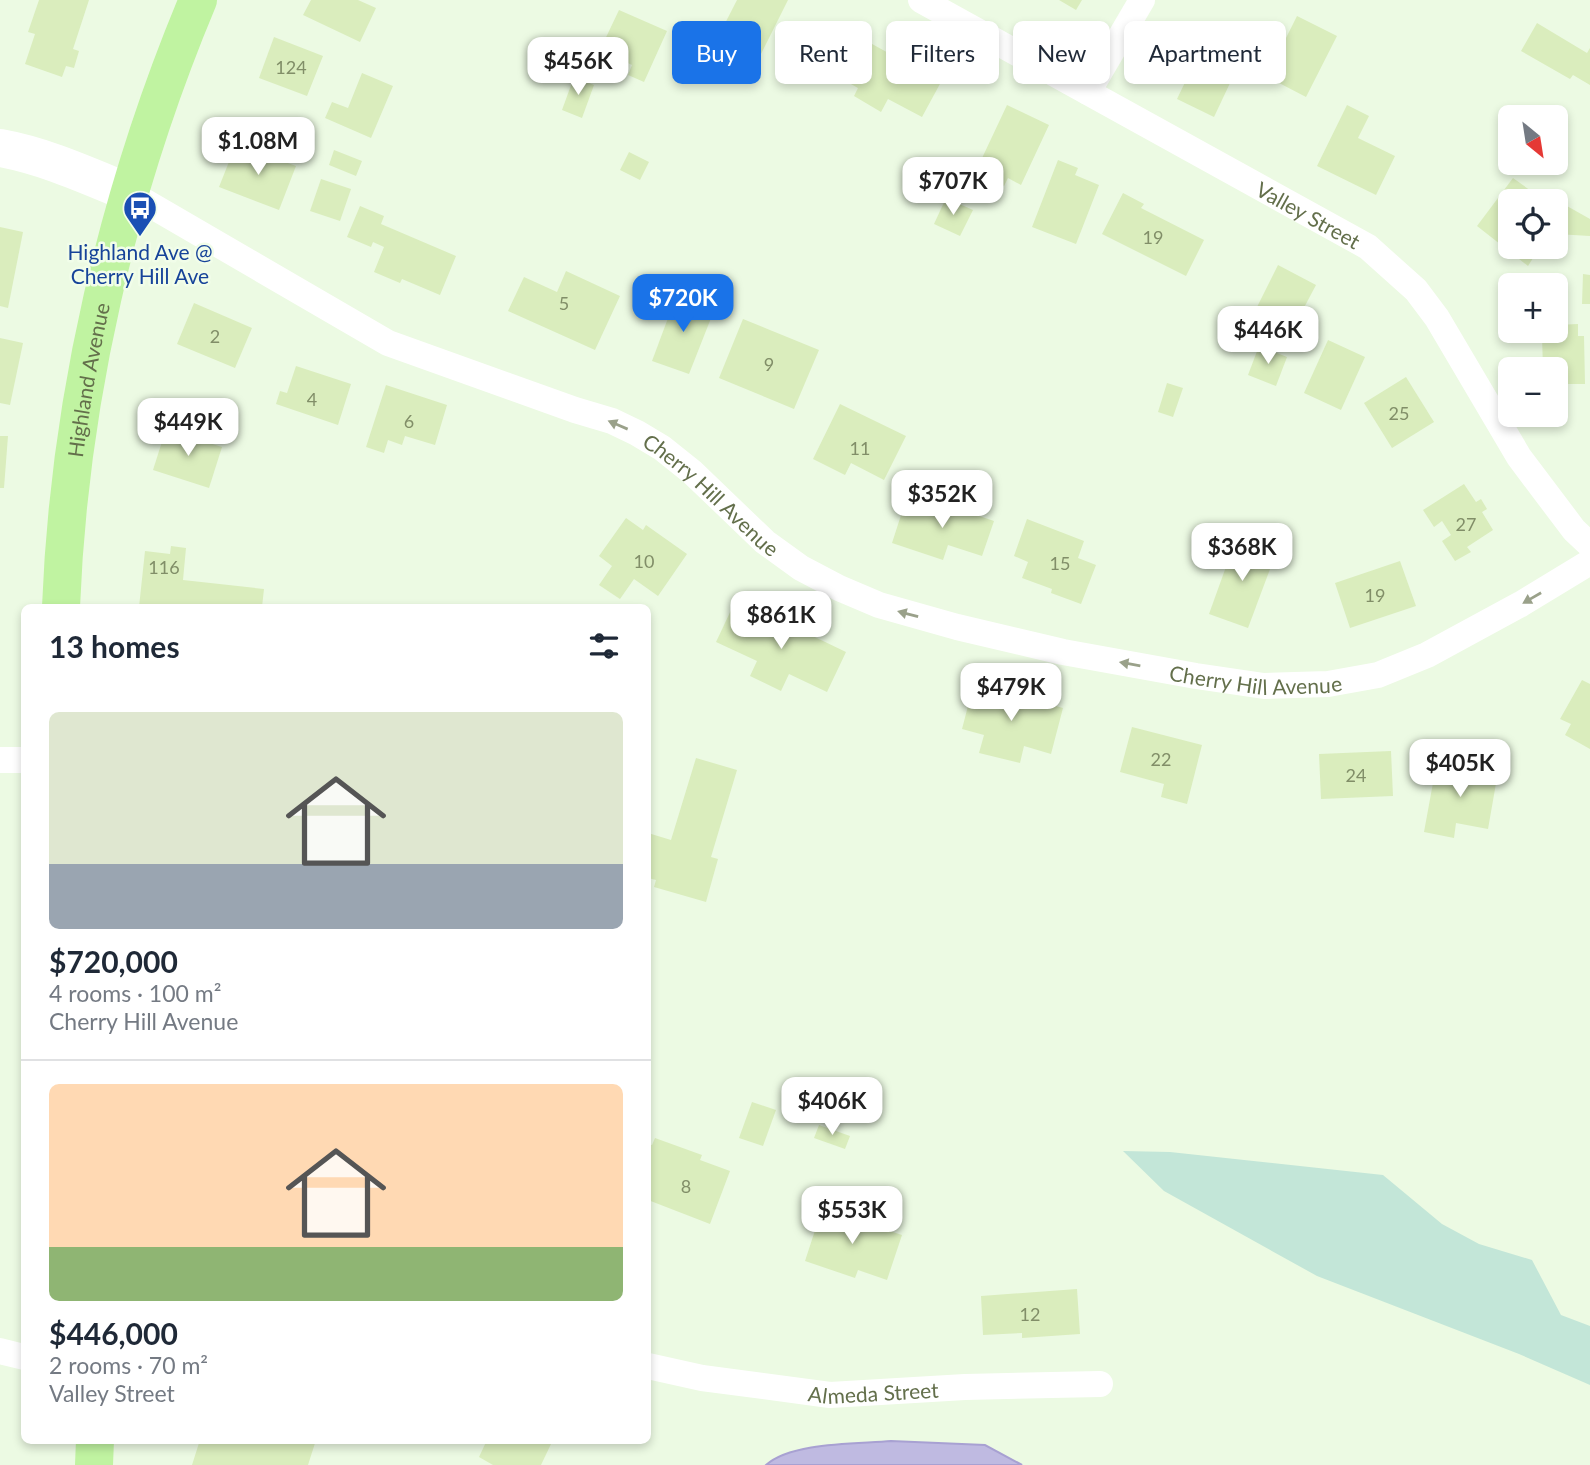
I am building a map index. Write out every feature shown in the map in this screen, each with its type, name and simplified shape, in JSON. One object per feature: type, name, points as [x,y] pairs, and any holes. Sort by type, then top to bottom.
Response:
[{"type":"main road","name":"Highland Avenue","points":[[61,604],[71,473],[89,365],[110,269],[136,168],[198,0]]},
{"type":"main road","points":[[94,1465],[95,1444]]},
{"type":"street","name":"Valley Street","points":[[921,0],[1368,247],[1416,290],[1437,318],[1519,457],[1574,530],[1590,545]]},
{"type":"street","points":[[1088,92],[1142,0]]},
{"type":"street","points":[[0,148],[71,170],[130,193]]},
{"type":"street","name":"Cherry Hill Avenue","points":[[130,193],[388,342],[612,421],[637,433],[662,448],[692,472],[765,542],[801,568],[878,606],[957,627],[1063,652],[1196,676],[1264,686],[1328,684],[1378,675],[1427,655],[1521,604],[1590,562]]},
{"type":"street","points":[[0,760],[21,760]]},
{"type":"street","points":[[0,1351],[21,1356]]},
{"type":"street","name":"Almeda Street","points":[[651,1367],[702,1378],[830,1395],[965,1387],[1100,1384]]},
{"type":"green space","points":[[1123,1151],[1170,1152],[1383,1175],[1442,1224],[1479,1244],[1532,1260],[1561,1315],[1590,1326],[1590,1385],[1519,1354],[1317,1276],[1164,1191]]},
{"type":"shaded area","points":[[891,1441],[985,1445],[1022,1465],[766,1465],[777,1457],[807,1448]]},
{"type":"building","points":[[39,0],[89,0],[73,49],[79,51],[74,68],[66,66],[62,77],[25,64],[35,34],[28,32]]},
{"type":"building","points":[[311,0],[358,0],[376,8],[360,42],[303,15]]},
{"type":"building","points":[[737,0],[788,0],[778,21],[775,21],[761,54],[761,21],[726,21]]},
{"type":"building","points":[[1059,0],[1082,0],[1076,10]]},
{"type":"building","points":[[619,10],[667,31],[644,82],[628,75],[632,65],[600,50]]},
{"type":"building","points":[[1297,16],[1337,36],[1306,97],[1281,84],[1286,84],[1286,38]]},
{"type":"building","points":[[1537,23],[1587,53],[1590,48],[1590,85],[1573,75],[1570,79],[1521,51]]},
{"type":"building","points":[[274,37],[323,56],[307,96],[259,78]]},
{"type":"building","points":[[872,44],[886,52],[886,84],[940,84],[922,117],[888,99],[881,112],[854,96],[858,88],[851,84],[872,84]]},
{"type":"building","points":[[362,73],[393,86],[371,138],[325,118],[332,102],[348,108]]},
{"type":"building","points":[[574,77],[594,85],[582,118],[562,110]]},
{"type":"building","points":[[1184,84],[1230,84],[1214,117],[1177,99]]},
{"type":"building","points":[[1007,105],[1049,125],[1021,185],[1008,178],[1004,186],[975,173]]},
{"type":"building","points":[[1347,105],[1369,116],[1358,138],[1395,156],[1376,195],[1317,166]]},
{"type":"building","points":[[236,144],[296,166],[279,210],[219,187]]},
{"type":"building","points":[[334,150],[362,161],[356,176],[329,165]]},
{"type":"building","points":[[629,152],[649,162],[640,180],[620,170]]},
{"type":"building","points":[[1058,160],[1078,168],[1075,175],[1099,185],[1076,244],[1032,227]]},
{"type":"building","points":[[1513,178],[1528,189],[1505,189]]},
{"type":"building","points":[[321,179],[351,189],[340,221],[310,211]]},
{"type":"building","points":[[1123,193],[1144,204],[1141,208],[1204,240],[1186,276],[1102,234]]},
{"type":"building","points":[[946,198],[973,210],[960,236],[934,224]]},
{"type":"building","points":[[1498,198],[1498,242],[1477,226]]},
{"type":"building","points":[[360,206],[384,216],[381,224],[456,256],[440,295],[402,279],[400,283],[374,272],[384,247],[373,242],[371,247],[347,237]]},
{"type":"building","points":[[1568,207],[1590,219],[1590,236],[1568,235]]},
{"type":"building","points":[[0,227],[23,232],[8,308],[0,306]]},
{"type":"building","points":[[1519,259],[1532,259],[1528,266]]},
{"type":"building","points":[[1278,265],[1316,285],[1289,336],[1252,317]]},
{"type":"building","points":[[566,271],[620,296],[595,350],[508,311],[524,277],[557,292]]},
{"type":"building","points":[[1583,274],[1590,275],[1590,304],[1582,304]]},
{"type":"building","points":[[677,294],[715,308],[689,374],[652,361]]},
{"type":"building","points":[[194,303],[252,328],[235,368],[177,344]]},
{"type":"building","points":[[743,319],[819,350],[794,409],[719,378]]},
{"type":"building","points":[[1568,324],[1578,324],[1578,336],[1584,336],[1585,384],[1568,384],[1568,357],[1543,357],[1542,343],[1568,343]]},
{"type":"building","points":[[0,338],[23,343],[10,405],[0,403]]},
{"type":"building","points":[[1328,340],[1365,357],[1341,410],[1304,393]]},
{"type":"building","points":[[1259,346],[1287,357],[1276,386],[1248,375]]},
{"type":"building","points":[[296,366],[351,384],[338,425],[276,404],[280,391],[287,393]]},
{"type":"building","points":[[1406,377],[1434,422],[1392,448],[1364,403]]},
{"type":"building","points":[[1167,383],[1183,388],[1173,417],[1158,412]]},
{"type":"building","points":[[386,385],[447,405],[435,445],[405,436],[402,445],[388,440],[384,453],[366,447]]},
{"type":"building","points":[[840,404],[906,436],[884,480],[851,463],[845,475],[813,459]]},
{"type":"building","points":[[166,429],[222,447],[209,488],[153,470]]},
{"type":"building","points":[[0,436],[8,436],[4,488],[0,488]]},
{"type":"building","points":[[1464,484],[1476,502],[1481,499],[1487,509],[1482,512],[1493,530],[1467,547],[1471,552],[1455,561],[1442,541],[1451,535],[1442,521],[1434,527],[1423,510]]},
{"type":"building","points":[[926,498],[994,521],[982,556],[948,545],[943,560],[892,543],[903,509],[921,515]]},
{"type":"building","points":[[626,518],[643,530],[646,525],[687,554],[658,596],[634,579],[620,599],[599,585],[612,566],[599,556]]},
{"type":"building","points":[[1027,519],[1084,541],[1078,558],[1096,565],[1081,604],[1022,578],[1028,562],[1014,556]]},
{"type":"building","points":[[1236,539],[1276,553],[1248,628],[1209,614]]},
{"type":"building","points":[[171,546],[186,548],[183,580],[264,589],[262,604],[139,604],[145,551],[170,554]]},
{"type":"building","points":[[1400,561],[1416,606],[1350,628],[1335,583]]},
{"type":"building","points":[[733,606],[768,622],[771,616],[846,652],[827,692],[789,674],[781,691],[750,676],[757,661],[716,642]]},
{"type":"building","points":[[1582,680],[1590,684],[1590,749],[1565,735],[1571,724],[1560,719]]},
{"type":"building","points":[[974,683],[1063,708],[1051,754],[1024,746],[1020,763],[979,753],[984,735],[962,729]]},
{"type":"building","points":[[1132,727],[1202,745],[1187,804],[1161,797],[1164,784],[1120,772]]},
{"type":"building","points":[[1391,751],[1393,796],[1321,799],[1319,754]]},
{"type":"building","points":[[696,758],[737,770],[711,857],[718,859],[706,902],[654,887],[656,880],[651,879],[651,834],[671,840]]},
{"type":"building","points":[[1437,761],[1498,772],[1488,829],[1456,823],[1454,838],[1424,832]]},
{"type":"building","points":[[752,1102],[776,1110],[763,1146],[739,1138]]},
{"type":"building","points":[[819,1125],[850,1136],[845,1149],[814,1138]]},
{"type":"building","points":[[655,1138],[702,1155],[700,1160],[730,1171],[710,1224],[651,1201],[652,1145]]},
{"type":"building","points":[[822,1209],[902,1235],[887,1280],[858,1270],[855,1278],[805,1261]]},
{"type":"building","points":[[1077,1289],[1080,1334],[1022,1338],[1022,1333],[983,1335],[981,1296]]},
{"type":"building","points":[[199,1444],[315,1444],[308,1465],[192,1465]]},
{"type":"building","points":[[485,1444],[551,1444],[541,1465],[493,1465],[479,1457]]},
{"type":"place","name":"Highland Ave @ Cherry Hill Ave","points":[[140,238]]}]
